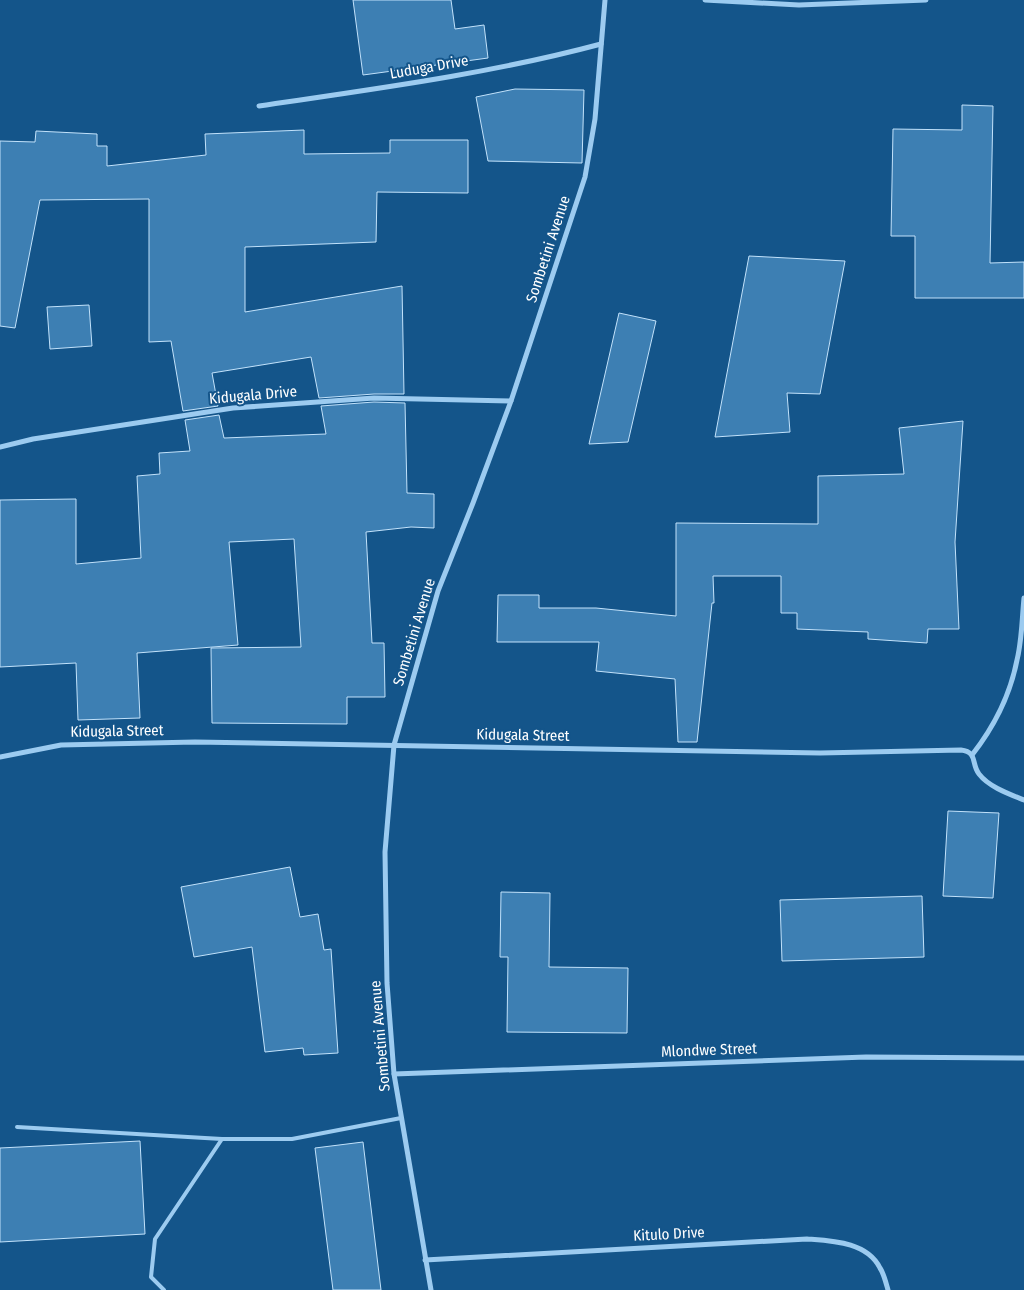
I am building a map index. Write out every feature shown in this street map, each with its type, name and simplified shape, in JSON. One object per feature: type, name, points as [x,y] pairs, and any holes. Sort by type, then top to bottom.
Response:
[{"type":"street","name":"Sombetini Avenue","points":[[431,1290],[394,1074],[387,983],[385,852],[394,745],[438,591],[511,401],[585,177],[595,119],[605,0]]},
{"type":"street","points":[[704,0],[799,5],[926,0]]},
{"type":"street","name":"Luduga Drive","points":[[259,106],[412,84],[553,57],[601,44]]},
{"type":"street","name":"Kidugala Drive","points":[[0,447],[33,439],[233,408],[374,398],[511,401]]},
{"type":"street","points":[[1024,598],[1018,660],[1005,701],[987,736],[972,755],[978,773],[982,777],[1002,791],[1024,800]]},
{"type":"street","name":"Kidugala Street","points":[[0,756],[61,745],[195,742],[820,753],[961,750],[967,751],[972,755]]},
{"type":"street","name":"Mlondwe Street","points":[[394,1074],[866,1057],[1024,1058]]},
{"type":"street","name":"Kitulo Drive","points":[[425,1260],[807,1239],[837,1241],[866,1250],[880,1267],[888,1290]]},
{"type":"lane","points":[[17,1127],[222,1139],[292,1139],[401,1118]]},
{"type":"lane","points":[[164,1290],[151,1277],[155,1239],[222,1139]]},
{"type":"building","points":[[353,0],[451,0],[455,29],[484,25],[488,58],[363,75]]},
{"type":"building","points":[[515,89],[584,90],[582,163],[488,161],[476,97]]},
{"type":"building","points":[[962,105],[993,106],[990,263],[1024,262],[1024,298],[915,298],[915,236],[891,236],[893,129],[962,130]]},
{"type":"building","points":[[304,130],[304,154],[390,153],[390,140],[468,140],[468,193],[377,192],[376,242],[245,247],[245,312],[402,286],[404,394],[319,398],[311,357],[212,373],[218,406],[183,411],[171,341],[149,342],[149,199],[40,200],[15,328],[0,326],[0,141],[35,142],[36,131],[97,134],[97,146],[107,146],[107,166],[206,155],[205,134]]},
{"type":"building","points":[[749,256],[845,261],[820,394],[787,393],[790,432],[715,437]]},
{"type":"building","points":[[89,305],[92,346],[50,349],[47,307]]},
{"type":"building","points":[[619,313],[656,321],[628,442],[589,444]]},
{"type":"building","points":[[374,402],[405,403],[407,493],[434,494],[434,528],[411,527],[366,532],[372,643],[384,643],[385,697],[347,697],[347,724],[212,723],[211,648],[301,647],[294,539],[229,542],[238,645],[137,653],[140,718],[78,720],[76,663],[0,667],[0,500],[76,499],[76,564],[141,558],[137,476],[160,474],[159,453],[190,451],[185,420],[219,415],[224,438],[326,434],[321,406]]},
{"type":"building","points":[[963,421],[955,542],[959,629],[928,629],[927,643],[868,639],[868,632],[797,629],[797,613],[781,613],[781,576],[713,576],[714,603],[712,603],[697,742],[678,742],[675,679],[596,671],[599,642],[497,642],[498,595],[539,595],[539,608],[596,608],[676,616],[676,523],[818,524],[818,476],[904,474],[899,428]]},
{"type":"building","points":[[948,811],[999,813],[993,898],[943,896]]},
{"type":"building","points":[[290,867],[300,917],[318,914],[324,950],[331,949],[338,1053],[304,1055],[303,1048],[265,1052],[252,947],[194,957],[181,887]]},
{"type":"building","points":[[501,892],[550,893],[549,967],[628,968],[627,1033],[507,1032],[508,957],[500,957]]},
{"type":"building","points":[[922,896],[924,957],[782,961],[780,900]]},
{"type":"building","points":[[140,1141],[145,1234],[0,1242],[0,1148]]},
{"type":"building","points":[[363,1142],[381,1290],[333,1290],[315,1148]]}]
